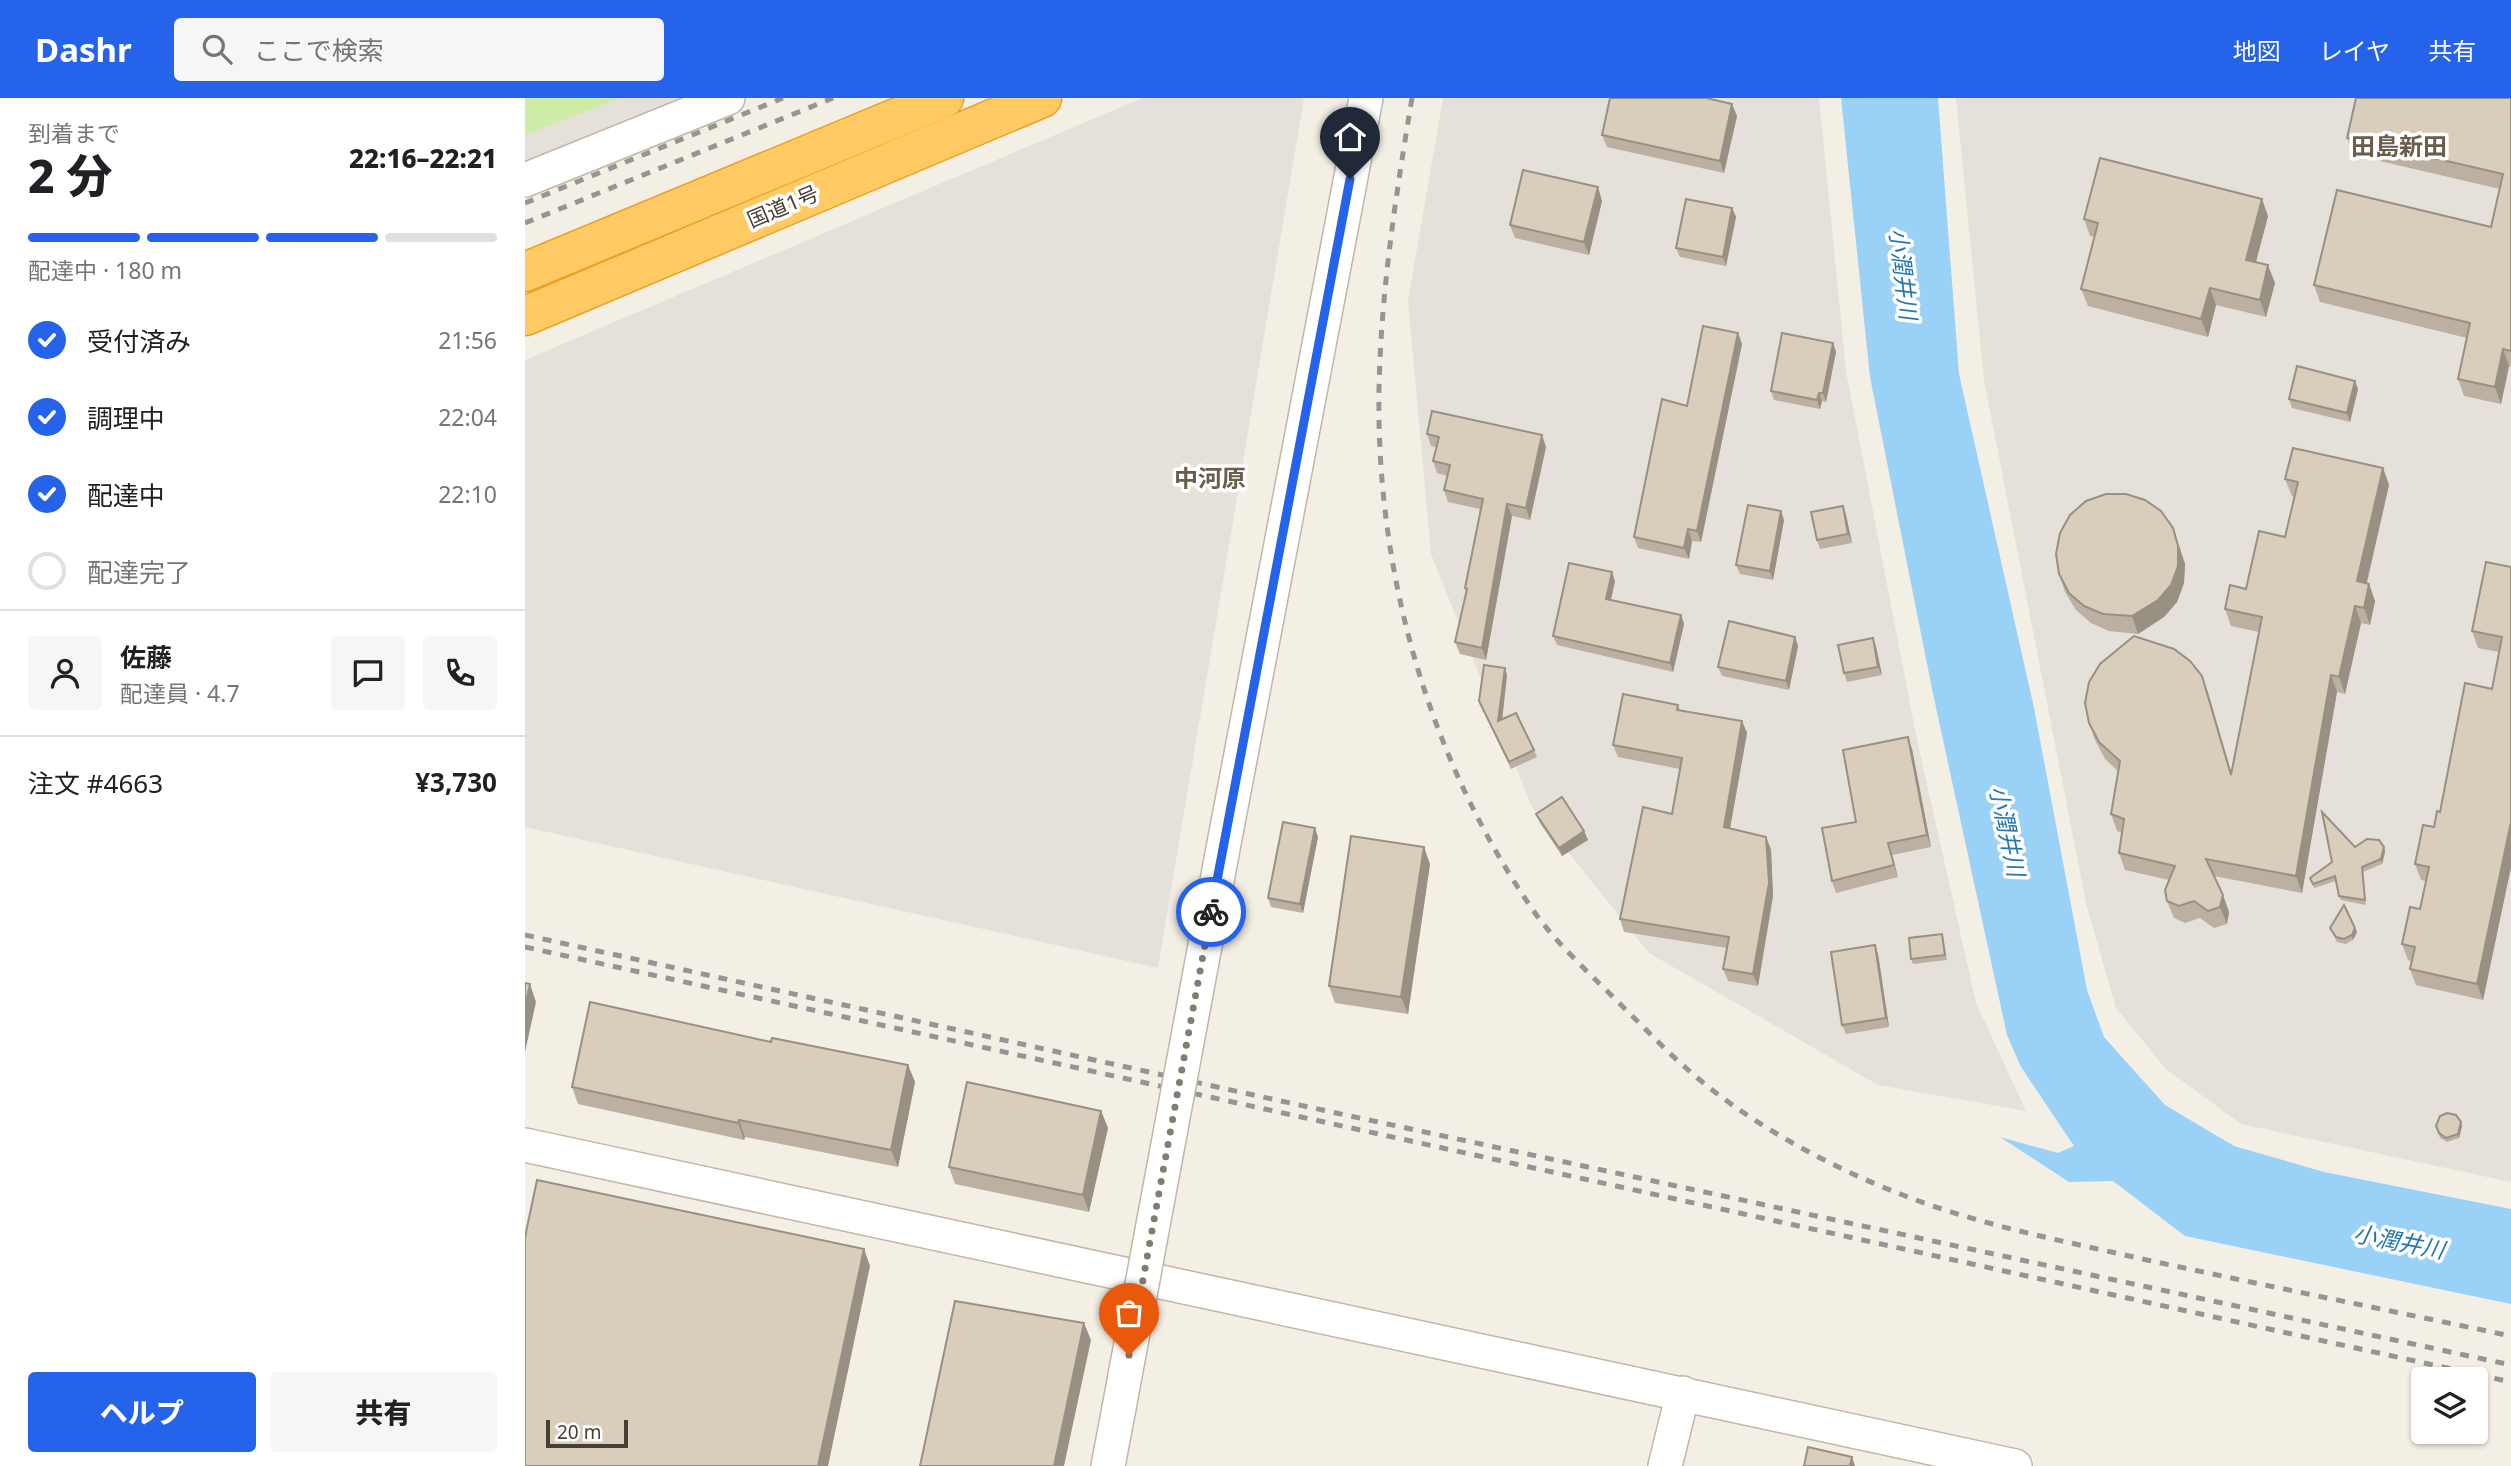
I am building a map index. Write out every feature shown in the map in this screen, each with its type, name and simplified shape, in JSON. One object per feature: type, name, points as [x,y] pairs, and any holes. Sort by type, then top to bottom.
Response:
[{"type":"highway","name":"国道1号","points":[[525,272],[944,98]]},
{"type":"highway","name":"国道1号","points":[[525,316],[1042,98]]},
{"type":"street","points":[[525,180],[728,98]]},
{"type":"street","points":[[1108,1466],[1366,98]]},
{"type":"street","points":[[525,1145],[2015,1466]]},
{"type":"street","points":[[1665,1466],[1683,1393]]},
{"type":"shaded area","points":[[525,98],[687,98],[525,166]]},
{"type":"shaded area","points":[[1142,98],[1304,98],[1158,968],[525,827],[525,360]]},
{"type":"shaded area","points":[[1443,98],[1819,98],[1846,371],[1916,735],[1976,1003],[2026,1111],[1878,1085],[1649,953],[1532,807],[1431,554],[1408,301]]},
{"type":"shaded area","points":[[1956,98],[2511,98],[2511,1182],[2241,1124],[2166,1069],[2116,1008],[2086,903],[1984,380]]},
{"type":"green space","points":[[525,98],[620,98],[525,135]]},
{"type":"water","name":"小潤井川","points":[[1841,98],[1938,98],[1959,374],[2034,708],[2087,990],[2104,1037],[2165,1105],[2234,1146],[2324,1172],[2511,1209],[2511,1304],[2185,1236],[2113,1181],[2069,1182],[2000,1137],[2058,1153],[2074,1146],[2021,1067],[2007,1035],[1932,689],[1870,377]]},
{"type":"building","points":[[1610,98],[1706,98],[1732,104],[1720,161],[1602,135]]},
{"type":"building","points":[[2356,98],[2511,98],[2511,351],[2503,349],[2495,387],[2458,379],[2470,323],[2314,285],[2337,190],[2491,227],[2503,174],[2347,138]]},
{"type":"building","points":[[2100,158],[2262,199],[2246,260],[2268,265],[2260,300],[2210,288],[2201,319],[2081,289],[2098,223],[2084,219]]},
{"type":"building","points":[[1523,170],[1598,187],[1584,242],[1510,225]]},
{"type":"building","points":[[1686,199],[1732,208],[1723,257],[1676,248]]},
{"type":"building","points":[[1703,326],[1738,333],[1697,531],[1688,529],[1684,548],[1634,537],[1662,399],[1687,406]]},
{"type":"building","points":[[1782,333],[1833,343],[1823,393],[1819,393],[1817,400],[1771,391]]},
{"type":"building","points":[[2297,366],[2355,381],[2347,413],[2289,399]]},
{"type":"building","points":[[1432,411],[1542,435],[1526,508],[1507,504],[1482,648],[1455,642],[1483,499],[1444,490],[1450,465],[1433,461],[1439,437],[1427,434]]},
{"type":"building","points":[[2293,448],[2383,468],[2357,581],[2369,584],[2364,608],[2355,606],[2339,677],[2331,675],[2296,876],[2206,859],[2223,895],[2220,907],[2208,911],[2194,901],[2179,906],[2167,901],[2165,890],[2175,866],[2119,853],[2124,819],[2111,814],[2120,761],[2099,742],[2089,723],[2085,703],[2089,682],[2100,664],[2134,636],[2174,649],[2190,661],[2202,676],[2231,775],[2262,617],[2225,609],[2230,585],[2246,589],[2259,531],[2285,537],[2298,482],[2285,479]]},
{"type":"building","points":[[2106,494],[2126,494],[2145,500],[2161,511],[2173,528],[2178,546],[2178,566],[2171,585],[2158,600],[2132,616],[2103,614],[2084,606],[2069,593],[2059,574],[2056,554],[2060,533],[2070,515],[2086,501]]},
{"type":"building","points":[[1748,505],[1781,511],[1770,571],[1736,565]]},
{"type":"building","points":[[1843,506],[1848,534],[1817,540],[1811,512]]},
{"type":"building","points":[[2486,562],[2511,567],[2511,822],[2477,984],[2410,969],[2415,947],[2402,944],[2410,907],[2420,909],[2429,867],[2415,864],[2423,825],[2434,827],[2437,811],[2440,812],[2465,683],[2492,689],[2502,637],[2472,631]]},
{"type":"building","points":[[1569,563],[1612,572],[1606,599],[1681,615],[1670,663],[1553,636]]},
{"type":"building","points":[[1729,621],[1795,637],[1786,681],[1718,667]]},
{"type":"building","points":[[1873,638],[1878,667],[1844,673],[1838,645]]},
{"type":"building","points":[[1484,665],[1505,668],[1498,721],[1516,713],[1534,750],[1509,762],[1479,701]]},
{"type":"building","points":[[1623,694],[1678,705],[1677,710],[1742,721],[1724,827],[1766,837],[1769,883],[1753,974],[1723,969],[1729,937],[1620,919],[1643,807],[1672,814],[1682,758],[1613,745]]},
{"type":"building","points":[[1908,737],[1927,835],[1888,843],[1894,865],[1832,881],[1822,828],[1856,822],[1843,750]]},
{"type":"building","points":[[1562,797],[1584,831],[1559,848],[1536,814]]},
{"type":"building","points":[[2322,812],[2355,847],[2367,839],[2379,840],[2384,847],[2381,859],[2362,867],[2365,900],[2339,896],[2335,876],[2313,884],[2310,878],[2332,862]]},
{"type":"building","points":[[1283,822],[1315,828],[1300,904],[1268,898]]},
{"type":"building","points":[[1351,836],[1424,847],[1401,997],[1329,986]]},
{"type":"building","points":[[2344,905],[2355,928],[2352,935],[2344,939],[2336,937],[2330,928]]},
{"type":"building","points":[[1942,934],[1945,955],[1911,959],[1909,938]]},
{"type":"building","points":[[1875,945],[1886,1018],[1842,1025],[1831,952]]},
{"type":"building","points":[[525,983],[530,984],[525,1006]]},
{"type":"building","points":[[590,1002],[771,1042],[772,1038],[908,1065],[891,1150],[739,1120],[738,1123],[572,1087]]},
{"type":"building","points":[[967,1082],[1101,1111],[1083,1195],[949,1167]]},
{"type":"building","points":[[2447,1113],[2456,1115],[2461,1122],[2458,1134],[2446,1138],[2439,1133],[2436,1126],[2440,1116]]},
{"type":"building","points":[[537,1180],[864,1249],[818,1466],[525,1466],[525,1237]]},
{"type":"building","points":[[955,1301],[1084,1323],[1054,1466],[920,1466]]},
{"type":"building","points":[[1808,1447],[1852,1457],[1850,1466],[1804,1466]]},
{"type":"railway","points":[[525,203],[783,98]]},
{"type":"railway","points":[[525,223],[833,98]]},
{"type":"railway","points":[[1412,98],[1390,243],[1380,352],[1380,458],[1387,528],[1399,596],[1416,663],[1438,729],[1465,793],[1498,854],[1535,913],[1556,939],[1678,1061],[1708,1087],[1788,1140],[1875,1184],[1932,1206],[2019,1231],[2511,1336]]},
{"type":"railway","points":[[525,935],[1313,1108],[2511,1365]]},
{"type":"railway","points":[[525,947],[2511,1382]]},
{"type":"way so far","points":[[1129,1355],[1211,912]]},
{"type":"district","name":"田島新田","points":[[2399,147]]},
{"type":"district","name":"中河原","points":[[1210,479]]},
{"type":"route","points":[[1211,912],[1350,179]]}]
